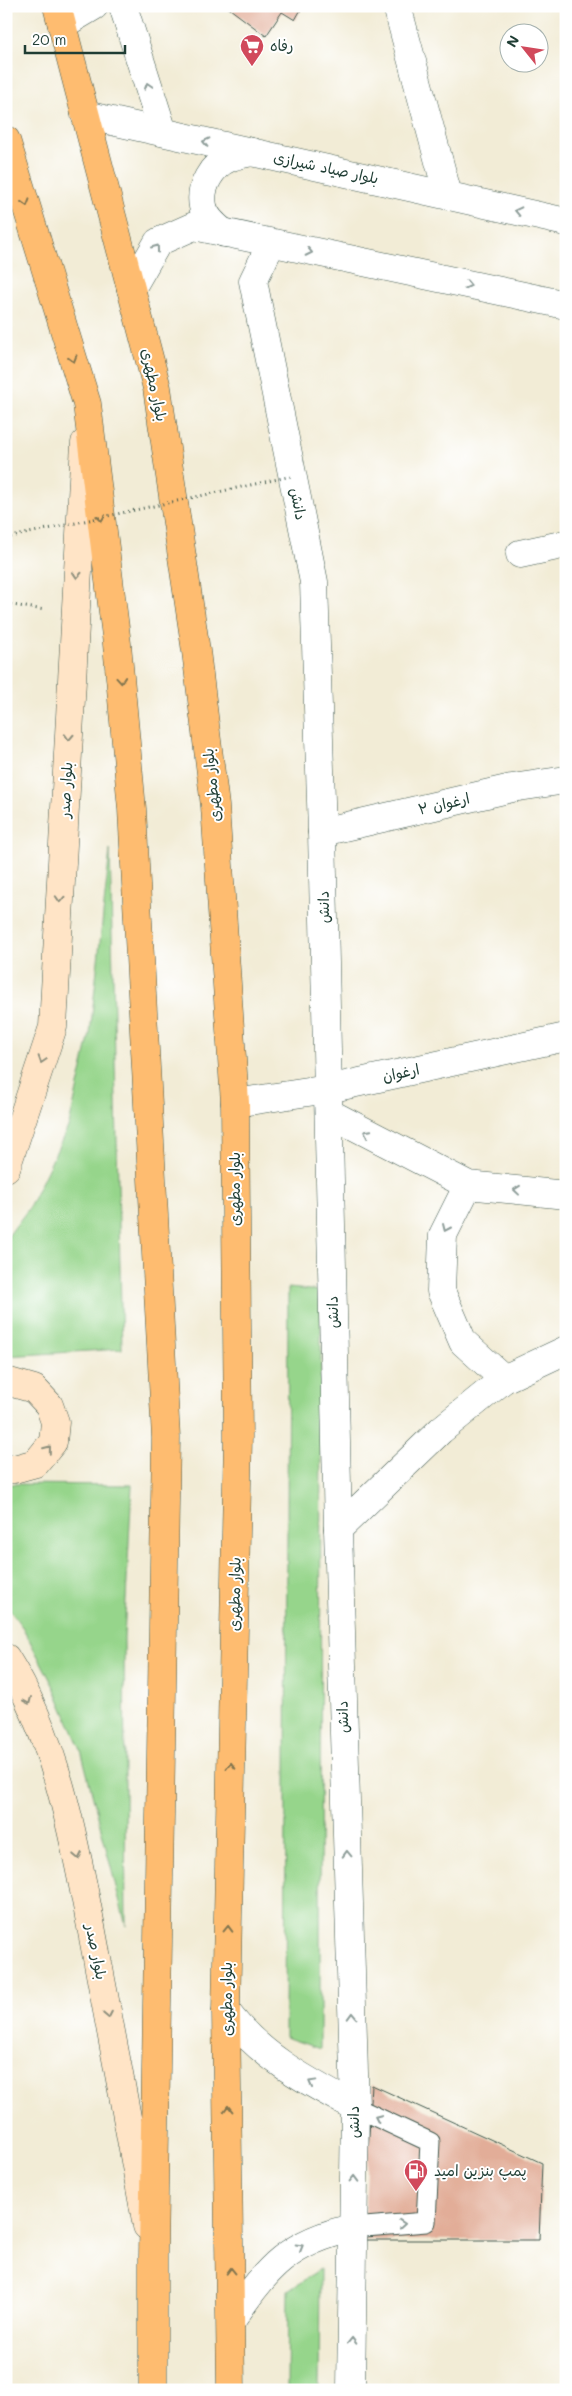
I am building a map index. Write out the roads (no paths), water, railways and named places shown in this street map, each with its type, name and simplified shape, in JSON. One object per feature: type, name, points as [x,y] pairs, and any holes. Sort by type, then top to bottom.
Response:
[{"type":"highway","name":"بلوار مطهری","points":[[60,16],[157,388],[197,661],[215,806],[234,1102],[238,1437],[226,2011],[232,2320],[231,2390]]},
{"type":"highway","points":[[6,140],[87,404],[118,644],[132,809],[166,1438],[153,2256],[153,2390]]},
{"type":"main road","name":"بلوار صدر","points":[[6,1168],[53,1027],[87,404]]},
{"type":"main road","points":[[6,1381],[34,1389],[49,1405],[55,1422],[53,1442],[36,1463],[14,1469],[6,1469]]},
{"type":"main road","name":"بلوار صدر","points":[[6,1658],[14,1671],[45,1740],[73,1832],[153,2256]]},
{"type":"street","points":[[60,16],[94,6]]},
{"type":"street","points":[[123,6],[163,132]]},
{"type":"street","points":[[397,6],[448,195]]},
{"type":"street","name":"بلوار صیاد شیرازی","points":[[85,115],[566,222]]},
{"type":"street","points":[[224,233],[210,222],[203,206],[204,187],[210,173],[228,158],[252,152]]},
{"type":"street","points":[[131,289],[158,242],[194,226],[271,244],[566,305]]},
{"type":"street","name":"دانش","points":[[271,244],[253,281],[314,582],[355,2106],[351,2390]]},
{"type":"street","points":[[520,554],[566,544]]},
{"type":"street","name":"ارغوان ۲","points":[[322,832],[512,788],[566,780]]},
{"type":"street","name":"ارغوان","points":[[234,1102],[329,1101],[566,1038]]},
{"type":"street","points":[[329,1101],[468,1185],[566,1195]]},
{"type":"street","points":[[468,1185],[443,1234],[441,1291],[463,1342],[504,1380]]},
{"type":"street","points":[[338,1529],[441,1430],[504,1380],[566,1350]]},
{"type":"street","points":[[226,2011],[249,2039],[266,2053],[303,2078],[355,2106]]},
{"type":"street","points":[[232,2320],[257,2283],[288,2254],[325,2236],[353,2228]]},
{"type":"lane","points":[[353,2228],[426,2222],[430,2142],[355,2106]]},
{"type":"place","name":"رفاه","points":[[252,67]]},
{"type":"place","name":"پمپ بنزین امید","points":[[416,2192]]}]
